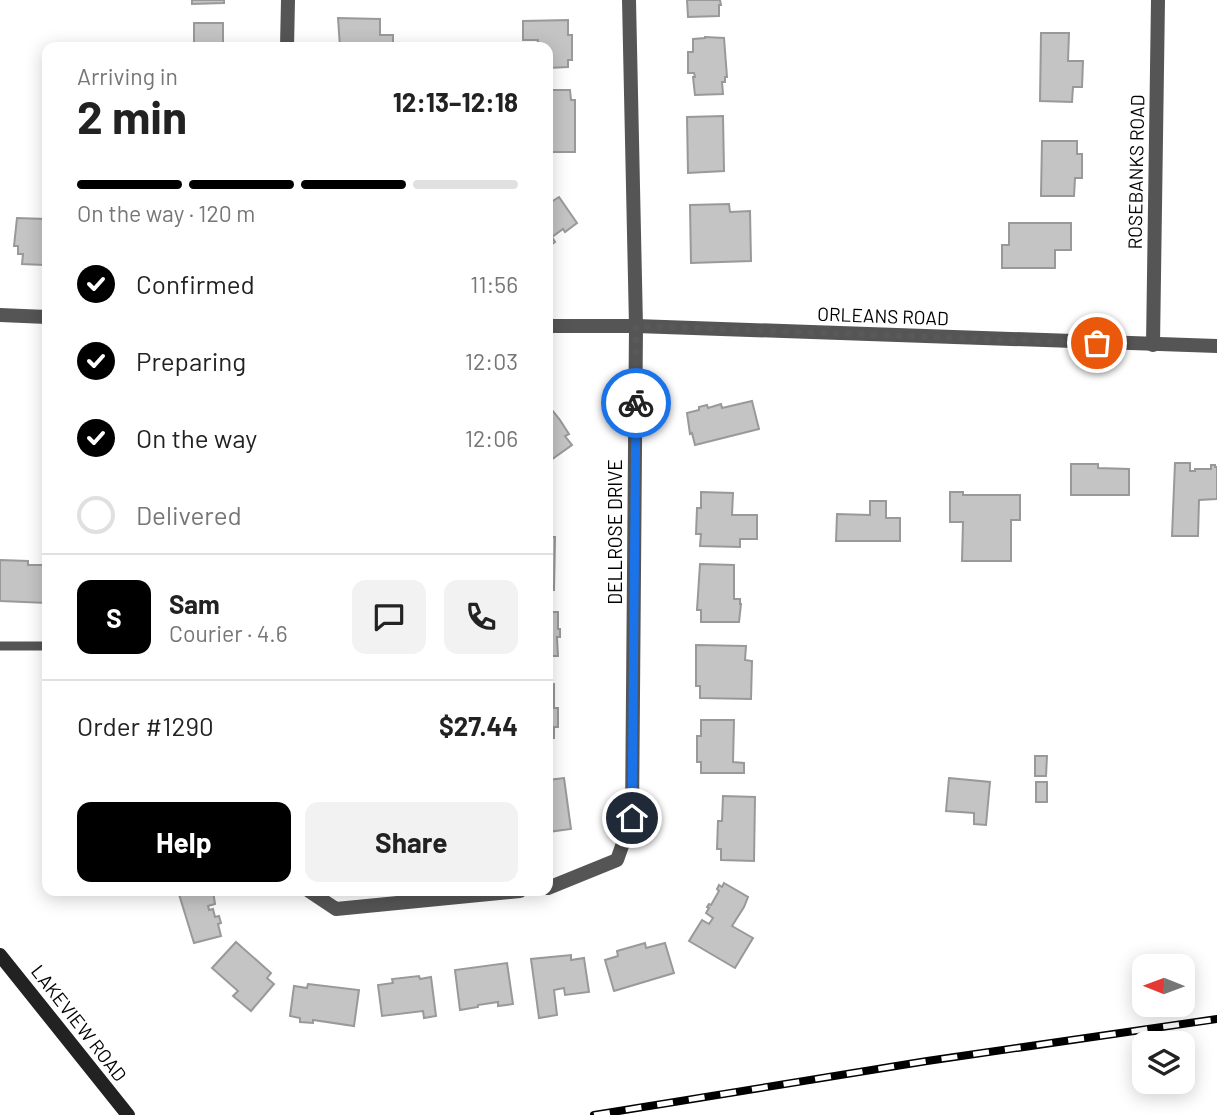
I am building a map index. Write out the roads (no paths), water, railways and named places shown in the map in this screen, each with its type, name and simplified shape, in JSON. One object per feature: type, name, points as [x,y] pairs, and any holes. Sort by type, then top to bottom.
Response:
[{"type":"street","points":[[287,42],[288,0]]},
{"type":"street","name":"DELLROSE DRIVE","points":[[553,886],[617,860],[632,818],[636,326],[629,0]]},
{"type":"street","name":"ROSEBANKS ROAD","points":[[1153,345],[1158,0]]},
{"type":"street","points":[[0,315],[42,317]]},
{"type":"street","name":"ORLEANS ROAD","points":[[553,326],[636,326],[1217,346]]},
{"type":"street","points":[[316,896],[335,909],[469,896]]},
{"type":"street","name":"LAKEVIEW ROAD","points":[[0,955],[128,1115]]},
{"type":"lane","points":[[0,646],[42,646]]},
{"type":"railway","points":[[594,1115],[927,1061],[1217,1019]]}]
